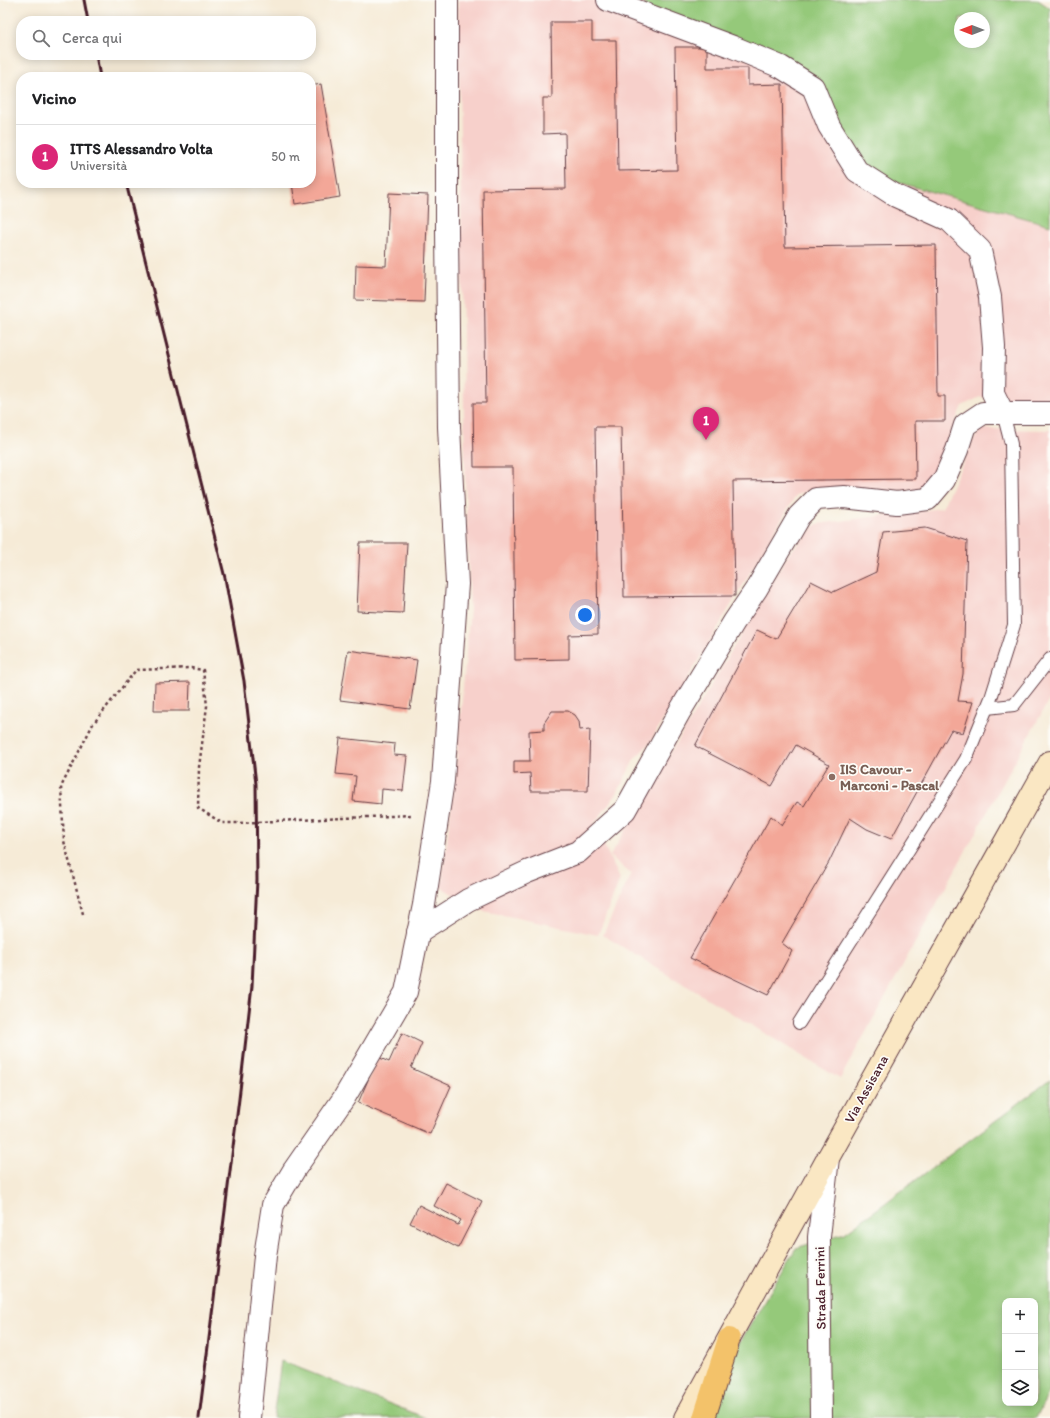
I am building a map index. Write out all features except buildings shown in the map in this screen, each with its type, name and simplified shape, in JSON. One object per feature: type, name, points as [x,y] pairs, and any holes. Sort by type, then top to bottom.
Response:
[{"type":"highway","points":[[704,1418],[729,1339]]},
{"type":"main road","name":"Via Assisana","points":[[685,1418],[828,1158],[1050,762]]},
{"type":"street","points":[[249,1418],[266,1256],[273,1205],[294,1170],[344,1098],[406,992],[418,932],[443,781],[456,584],[449,427],[447,0]]},
{"type":"street","points":[[608,0],[733,47],[781,67],[813,87],[829,126],[857,171],[896,196],[949,220],[980,250],[990,297],[994,347],[993,394],[1003,413]]},
{"type":"street","points":[[418,932],[468,900],[527,872],[578,852],[625,810],[680,712],[734,622],[757,588],[798,516],[816,499],[844,498],[897,503],[928,499],[944,480],[957,450],[965,425],[983,413],[1050,413]]},
{"type":"street","name":"Strada Ferrini","points":[[821,1418],[820,1237],[828,1158]]},
{"type":"lane","points":[[799,1023],[966,759],[987,708],[1014,625],[1011,444],[1003,413]]},
{"type":"lane","points":[[987,708],[1014,705],[1050,659]]},
{"type":"path","points":[[83,914],[64,841],[61,787],[93,724],[136,670],[191,668],[202,670],[207,706],[199,767],[198,808],[222,823],[438,814]]},
{"type":"shaded area","points":[[458,0],[649,0],[813,87],[857,171],[1050,225],[1050,402],[1032,402],[980,397],[962,406],[930,479],[919,491],[810,490],[796,495],[649,744],[635,758],[616,795],[594,824],[620,879],[598,935],[479,910],[441,887],[455,778],[470,610],[465,474]]},
{"type":"shaded area","name":"IIS Cavour - Marconi - Pascal","points":[[981,429],[1050,430],[1050,698],[840,1079],[603,935],[631,874],[610,856],[790,552],[817,524],[942,508],[973,441]]},
{"type":"green space","points":[[647,0],[1038,0],[1050,8],[1050,225],[857,171],[813,87],[641,12]]},
{"type":"green space","points":[[1050,1080],[1050,1390],[1036,1418],[711,1418],[738,1346],[796,1248],[845,1233]]},
{"type":"green space","points":[[281,1361],[426,1418],[273,1418]]},
{"type":"railway","points":[[84,0],[87,16]]},
{"type":"railway","points":[[97,60],[99,72]]},
{"type":"railway","points":[[127,188],[225,578],[244,681],[256,784],[257,880],[252,986],[199,1418]]},
{"type":"place","name":"ITTS Alessandro Volta","points":[[706,440]]},
{"type":"place","name":"IIS Cavour - Marconi - Pascal","points":[[832,777]]}]
